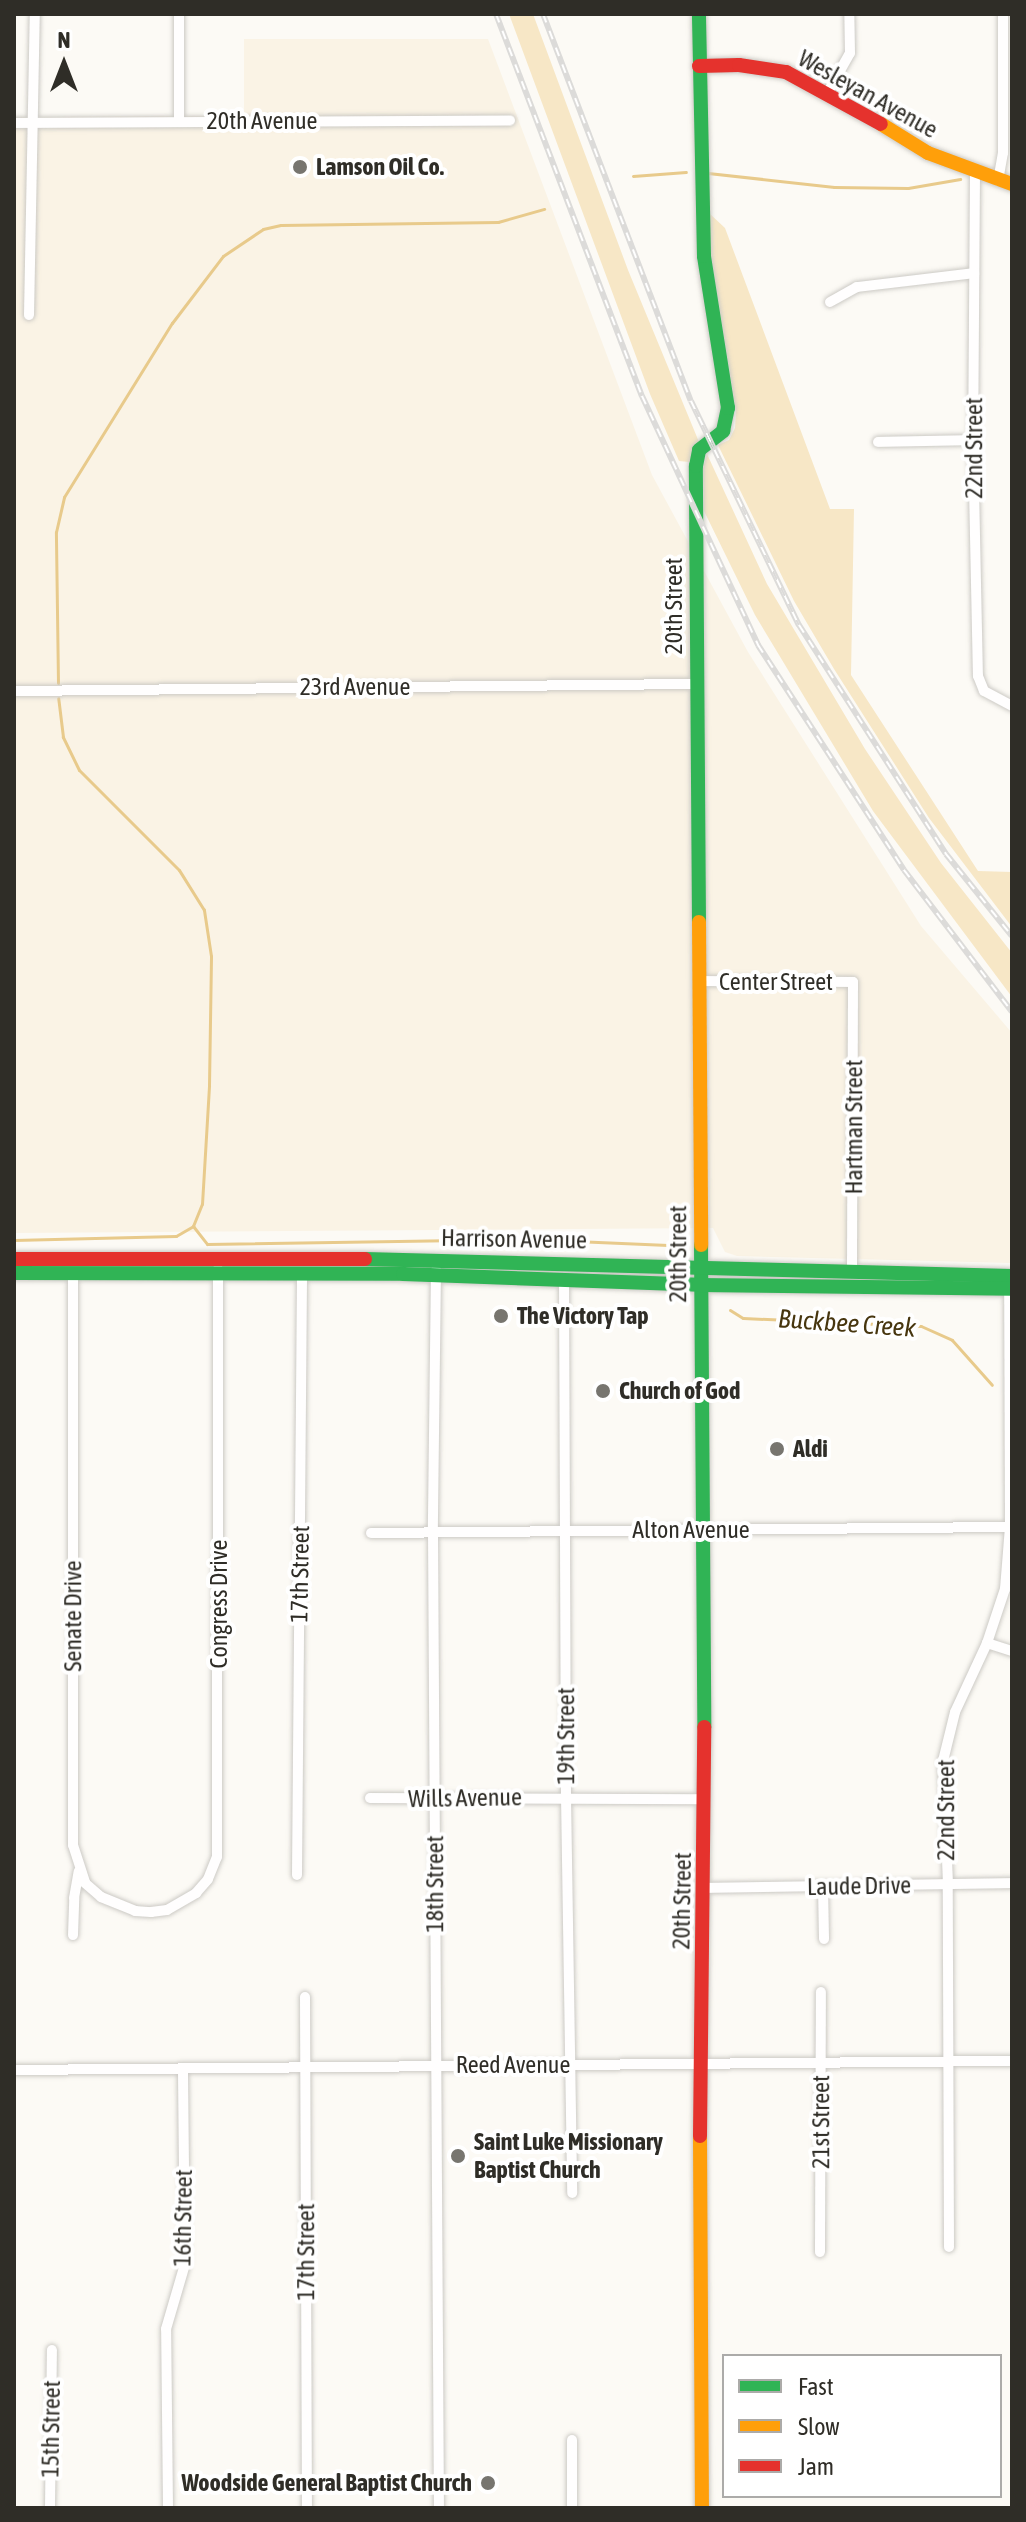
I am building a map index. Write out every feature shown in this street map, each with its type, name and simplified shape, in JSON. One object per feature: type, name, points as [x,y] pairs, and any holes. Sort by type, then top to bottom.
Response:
[{"type":"street","points":[[29,315],[35,14]]},
{"type":"street","points":[[179,14],[179,121]]},
{"type":"street","name":"20th Street","points":[[699,14],[704,256],[728,408],[723,431],[699,450],[696,457],[705,1888],[700,2063],[702,2508]]},
{"type":"street","points":[[828,92],[850,53],[849,14]]},
{"type":"street","points":[[1003,14],[1005,182]]},
{"type":"street","name":"Wesleyan Avenue","points":[[699,66],[739,65],[786,72],[828,92],[928,153],[1005,182]]},
{"type":"street","name":"20th Avenue","points":[[14,123],[510,120]]},
{"type":"street","name":"22nd Street","points":[[975,173],[973,440],[978,676],[984,691],[1012,706]]},
{"type":"street","points":[[830,302],[857,287],[974,273]]},
{"type":"street","points":[[878,442],[973,440]]},
{"type":"street","name":"23rd Avenue","points":[[14,691],[697,684]]},
{"type":"street","name":"Center Street","points":[[699,981],[853,982]]},
{"type":"street","name":"Hartman Street","points":[[852,1273],[853,982]]},
{"type":"street","name":"Harrison Avenue","points":[[14,1259],[218,1266],[302,1273],[699,1285],[1011,1285]]},
{"type":"street","name":"Harrison Avenue","points":[[14,1273],[436,1259],[699,1266],[1011,1285]]},
{"type":"street","name":"18th Street","points":[[436,1259],[433,1532],[439,2508]]},
{"type":"street","name":"Congress Drive","points":[[79,1871],[85,1883],[101,1897],[135,1911],[151,1912],[167,1910],[196,1893],[208,1879],[217,1857],[218,1266]]},
{"type":"street","name":"Senate Drive","points":[[73,1273],[73,1845],[79,1871],[74,1898],[73,1935]]},
{"type":"street","name":"17th Street","points":[[297,1875],[302,1273]]},
{"type":"street","name":"19th Street","points":[[564,1279],[566,1796],[572,2193]]},
{"type":"street","name":"22nd Street","points":[[949,2247],[948,1884],[943,1761],[955,1712],[987,1643],[1005,1589],[1010,1527],[1011,1285]]},
{"type":"street","name":"Alton Avenue","points":[[371,1533],[1010,1527]]},
{"type":"street","points":[[987,1643],[1012,1651]]},
{"type":"street","name":"Wills Avenue","points":[[370,1798],[435,1800],[566,1796],[704,1799]]},
{"type":"street","name":"Laude Drive","points":[[705,1888],[1012,1883]]},
{"type":"street","points":[[823,1886],[824,1939]]},
{"type":"street","name":"21st Street","points":[[820,2252],[821,1992]]},
{"type":"street","name":"17th Street","points":[[305,1997],[307,2508]]},
{"type":"street","name":"Reed Avenue","points":[[14,2070],[1012,2061]]},
{"type":"street","name":"16th Street","points":[[168,2508],[166,2329],[185,2264],[183,2069]]},
{"type":"street","name":"15th Street","points":[[50,2508],[52,2350]]},
{"type":"street","points":[[572,2440],[572,2508]]},
{"type":"shaded area","points":[[509,14],[533,14],[628,270],[699,442],[689,462],[679,461],[650,394]]},
{"type":"shaded area","points":[[244,39],[488,39],[652,475],[748,652],[921,926],[1012,1033],[1012,1263],[737,1256],[725,1252],[713,1228],[14,1233],[14,117],[244,116]]},
{"type":"shaded area","points":[[709,213],[725,228],[830,509],[854,509],[851,675],[978,871],[1012,872],[1012,927],[929,818],[834,669],[794,601],[718,445],[729,440],[735,428],[736,411],[711,257]]},
{"type":"shaded area","points":[[707,454],[767,584],[865,749],[941,863],[1012,953],[1012,997],[873,811],[755,615],[704,511],[703,468]]},
{"type":"waterway","points":[[633,176],[686,172]]},
{"type":"waterway","points":[[708,173],[834,187],[908,188],[960,179]]},
{"type":"waterway","points":[[58,683],[56,532],[64,497],[172,323],[223,256],[263,229],[281,225],[498,222],[544,209]]},
{"type":"waterway","points":[[14,1240],[176,1236],[193,1226],[202,1204],[209,1085],[211,956],[204,910],[179,870],[79,770],[63,737],[58,698]]},
{"type":"waterway","points":[[193,1226],[207,1244],[528,1239],[668,1245]]},
{"type":"waterway","name":"Buckbee Creek","points":[[730,1310],[743,1318],[921,1326],[952,1340],[992,1385]]},
{"type":"railway","points":[[496,14],[642,396],[758,645],[904,870],[1012,1012]]},
{"type":"railway","points":[[543,14],[691,401],[799,625],[946,854],[1012,936]]},
{"type":"traffic: fast","points":[[699,14],[704,256],[728,408],[723,431],[699,450],[696,466],[699,922]]},
{"type":"traffic: fast","points":[[701,1245],[704,1727]]},
{"type":"traffic: fast","points":[[365,1259],[1012,1276]]},
{"type":"traffic: fast","points":[[14,1273],[403,1274],[699,1285],[1012,1289]]},
{"type":"traffic: slow","points":[[881,124],[928,153],[1012,184]]},
{"type":"traffic: slow","points":[[699,922],[701,1245]]},
{"type":"traffic: slow","points":[[700,2136],[702,2508]]},
{"type":"traffic: jam","points":[[699,66],[739,65],[786,72],[881,124]]},
{"type":"traffic: jam","points":[[14,1259],[365,1259]]},
{"type":"traffic: jam","points":[[700,2136],[704,1727]]},
{"type":"place","name":"Lamson Oil Co.","points":[[300,167]]},
{"type":"place","name":"The Victory Tap","points":[[501,1316]]},
{"type":"place","name":"Church of God","points":[[603,1391]]},
{"type":"place","name":"Aldi","points":[[777,1449]]},
{"type":"place","name":"Saint Luke Missionary Baptist Church","points":[[458,2156]]},
{"type":"place","name":"Woodside General Baptist Church","points":[[488,2483]]}]
